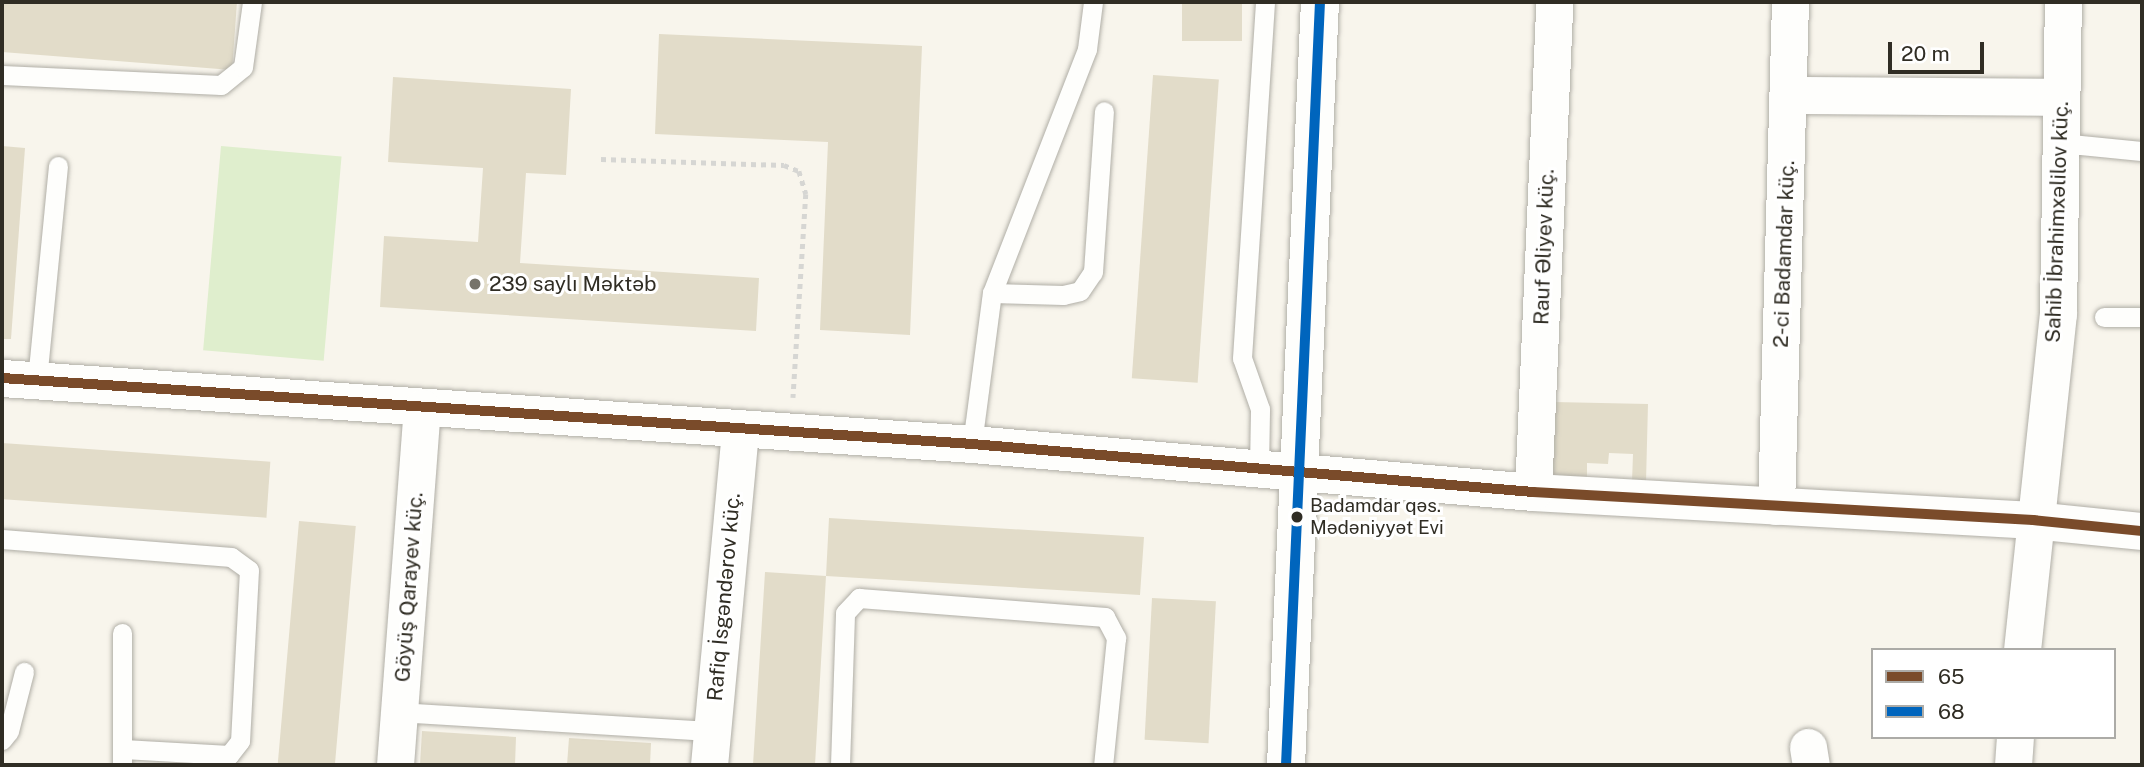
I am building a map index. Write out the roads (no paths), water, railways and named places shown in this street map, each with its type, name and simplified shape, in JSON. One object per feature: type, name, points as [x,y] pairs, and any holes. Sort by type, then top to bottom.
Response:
[{"type":"street","points":[[1286,765],[1320,2]]},
{"type":"street","name":"Rauf Əliyev küç.","points":[[1533,492],[1554,2]]},
{"type":"street","name":"2-ci Badamdar küç.","points":[[1776,506],[1790,2]]},
{"type":"street","name":"Sahib İbrahimxəlilov küç.","points":[[2022,648],[2033,520],[2058,314],[2063,2]]},
{"type":"street","points":[[1789,95],[2061,97]]},
{"type":"street","points":[[19,379],[972,444],[1533,492],[2033,520],[2142,531]]},
{"type":"street","name":"Göyüş Qarayev küç.","points":[[396,765],[422,408]]},
{"type":"street","name":"Rafiq İsgəndərov küç.","points":[[710,748],[740,429]]},
{"type":"street","points":[[2013,765],[2015,739]]},
{"type":"lane","points":[[2,75],[221,85],[243,67],[252,2]]},
{"type":"lane","points":[[972,444],[992,293],[1087,49],[1093,2]]},
{"type":"lane","points":[[1259,468],[1260,410],[1242,358],[1265,2]]},
{"type":"lane","points":[[992,293],[1063,295],[1080,291],[1093,272],[1104,111]]},
{"type":"lane","points":[[2060,143],[2142,150]]},
{"type":"lane","points":[[19,379],[58,166]]},
{"type":"lane","points":[[2104,317],[2142,317]]},
{"type":"lane","points":[[2,539],[231,557],[249,570],[240,741],[229,755],[122,757],[122,633]]},
{"type":"lane","points":[[840,765],[845,613],[859,598],[1105,617],[1116,638],[1103,765]]},
{"type":"lane","points":[[2,740],[9,731],[24,672]]},
{"type":"lane","points":[[399,712],[710,748]]},
{"type":"place","name":"239 saylı Məktəb","points":[[475,284]]},
{"type":"place","name":"Badamdar qəs. Mədəniyyət Evi","points":[[1297,517]]}]
